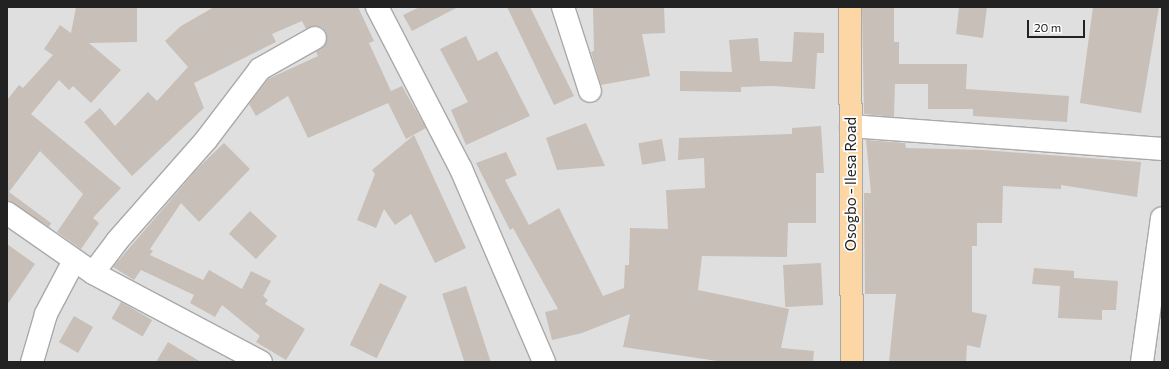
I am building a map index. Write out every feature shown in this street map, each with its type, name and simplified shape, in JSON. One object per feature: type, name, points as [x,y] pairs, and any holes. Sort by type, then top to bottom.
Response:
[{"type":"main road","name":"Osogbo - Ilesa Road","points":[[850,7],[852,362]]},
{"type":"street","points":[[377,7],[461,169],[544,362]]},
{"type":"street","points":[[563,7],[590,91]]},
{"type":"street","points":[[93,273],[117,241],[206,140],[260,69],[315,38]]},
{"type":"street","points":[[851,126],[1162,149]]},
{"type":"street","points":[[7,213],[93,273],[261,362]]},
{"type":"street","points":[[1142,362],[1162,218]]},
{"type":"street","points":[[32,362],[46,314],[74,261]]},
{"type":"shaded area","points":[[7,7],[1162,7],[1162,362],[7,362]]},
{"type":"building","points":[[76,7],[137,7],[137,42],[89,43],[121,70],[91,103],[73,86],[69,90],[59,80],[31,114],[121,188],[93,218],[99,223],[81,249],[57,232],[83,194],[40,151],[9,192],[51,223],[49,227],[7,201],[7,100],[19,85],[23,88],[53,55],[44,49],[60,25],[71,33]]},
{"type":"building","points":[[214,7],[358,7],[374,41],[369,43],[391,91],[402,86],[426,128],[406,139],[388,103],[308,138],[288,96],[256,116],[249,104],[268,79],[318,56],[316,52],[326,44],[326,32],[322,27],[315,26],[306,29],[302,21],[272,34],[276,42],[194,83],[204,108],[132,176],[84,122],[100,108],[115,126],[148,92],[157,101],[188,67],[165,41],[181,26]]},
{"type":"building","points":[[420,7],[458,7],[412,31],[403,15]]},
{"type":"building","points":[[507,7],[530,7],[574,96],[554,105]]},
{"type":"building","points":[[593,7],[664,7],[665,33],[642,34],[650,76],[601,85],[591,52],[594,51]]},
{"type":"building","points":[[862,7],[894,7],[894,42],[899,42],[899,64],[967,64],[966,89],[1069,96],[1067,122],[973,116],[973,109],[928,109],[928,84],[895,84],[894,117],[864,114]]},
{"type":"building","points":[[959,7],[987,7],[983,38],[956,34]]},
{"type":"building","points":[[1093,7],[1159,7],[1141,113],[1080,103]]},
{"type":"building","points":[[794,32],[824,33],[824,53],[817,53],[815,89],[773,86],[741,87],[741,92],[680,91],[680,71],[732,72],[729,40],[758,38],[760,61],[792,62]]},
{"type":"building","points":[[466,36],[478,61],[497,51],[530,116],[466,145],[451,110],[468,102],[440,49]]},
{"type":"building","points":[[586,123],[605,166],[557,170],[546,138]]},
{"type":"building","points":[[821,126],[824,173],[816,173],[816,223],[788,223],[787,257],[702,256],[698,290],[789,309],[781,348],[814,351],[813,362],[724,362],[623,347],[630,314],[582,333],[552,340],[545,312],[558,309],[513,228],[510,230],[476,163],[506,152],[517,175],[505,180],[529,225],[559,208],[603,296],[624,288],[625,265],[629,265],[630,228],[668,229],[666,190],[705,188],[704,158],[678,160],[679,138],[792,134],[792,128]]},
{"type":"building","points":[[414,135],[466,248],[435,263],[411,214],[395,225],[384,209],[376,228],[357,220],[375,174],[372,170]]},
{"type":"building","points":[[662,139],[666,161],[642,165],[638,143]]},
{"type":"building","points":[[866,140],[905,143],[906,148],[983,150],[1141,162],[1137,197],[1061,185],[1061,189],[1003,186],[1002,223],[977,223],[977,246],[972,246],[972,312],[987,315],[980,348],[967,345],[966,362],[889,362],[896,294],[865,294],[864,193],[871,193]]},
{"type":"building","points":[[224,143],[250,169],[199,222],[181,203],[150,249],[153,251],[150,255],[203,280],[209,270],[242,289],[251,271],[271,281],[263,296],[268,300],[265,304],[305,329],[286,360],[256,342],[260,336],[222,305],[215,317],[190,303],[194,295],[141,270],[134,280],[113,267],[198,168]]},
{"type":"building","points":[[250,211],[277,236],[256,259],[229,234]]},
{"type":"building","points":[[7,244],[35,264],[7,305]]},
{"type":"building","points":[[821,263],[823,305],[785,307],[783,265]]},
{"type":"building","points":[[1034,268],[1074,271],[1074,278],[1118,281],[1116,310],[1102,310],[1102,320],[1058,318],[1060,286],[1032,284]]},
{"type":"building","points":[[380,283],[407,296],[377,358],[350,345]]},
{"type":"building","points":[[466,286],[491,362],[464,362],[442,294]]},
{"type":"building","points":[[121,302],[152,320],[143,336],[112,318]]},
{"type":"building","points":[[74,316],[93,327],[78,353],[59,342]]},
{"type":"building","points":[[168,342],[201,362],[156,362]]}]
